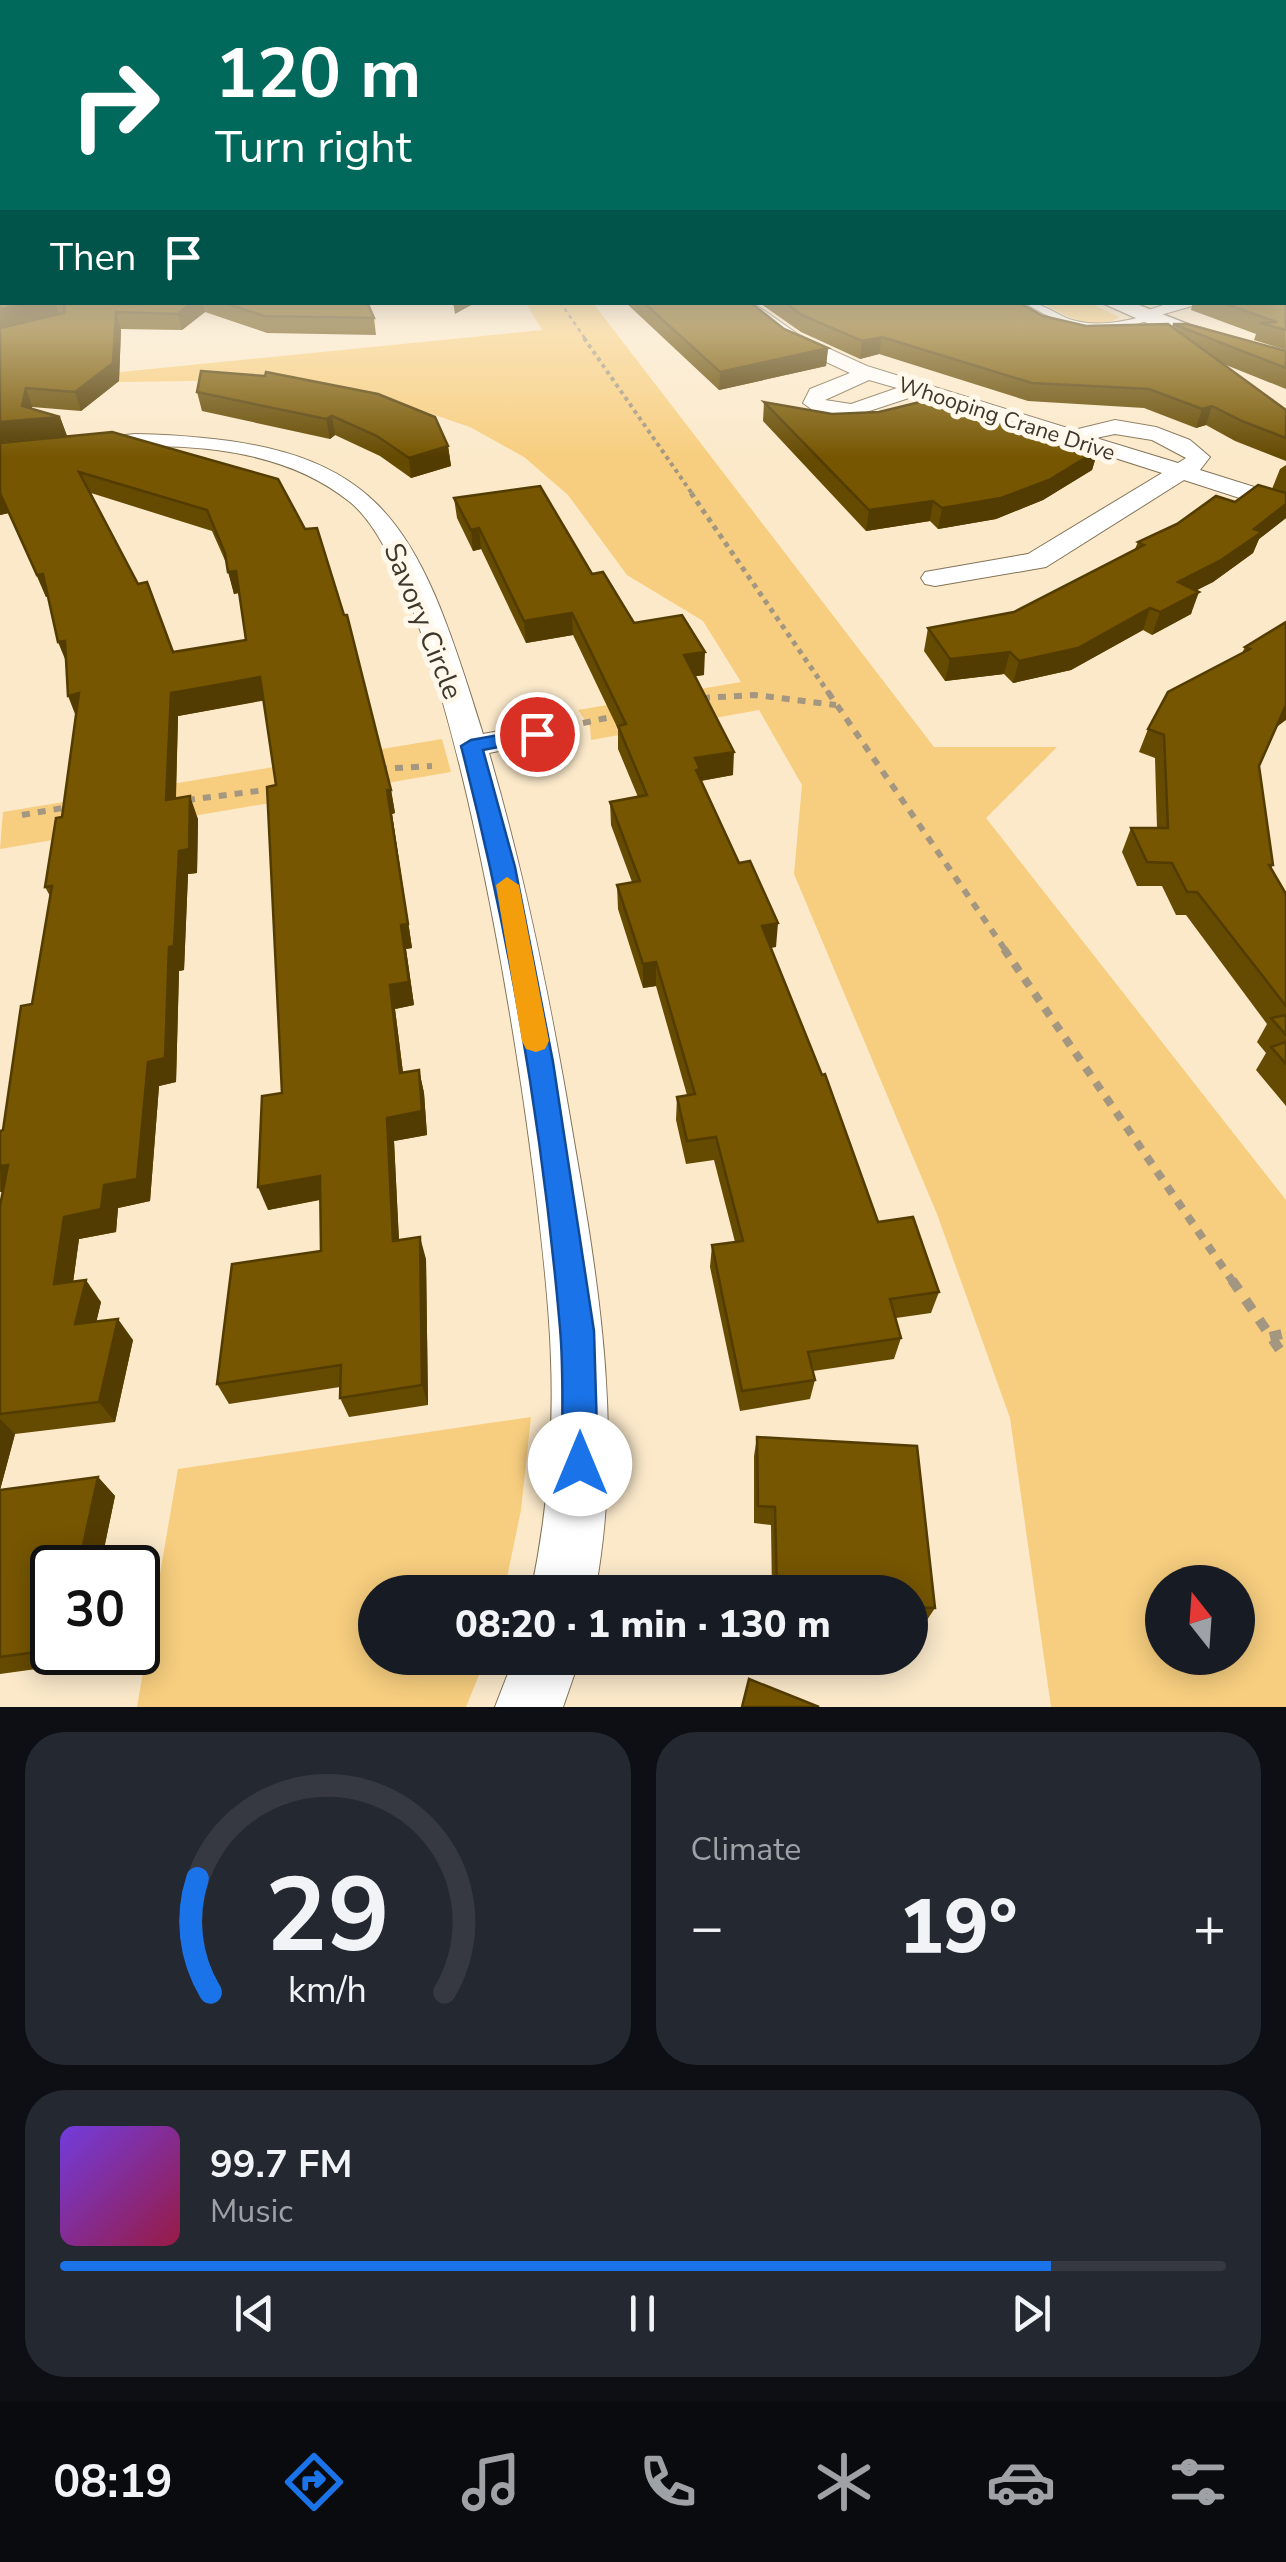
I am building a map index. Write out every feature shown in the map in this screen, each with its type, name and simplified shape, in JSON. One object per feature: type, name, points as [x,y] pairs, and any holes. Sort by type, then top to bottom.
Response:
[{"type":"street","name":"Whooping Crane Drive","points":[[744,305],[792,339],[914,389],[1074,438],[1102,428],[1142,432],[1195,453],[1195,463],[1178,472]]},
{"type":"street","points":[[1117,305],[1286,360]]},
{"type":"street","points":[[1146,317],[1187,305]]},
{"type":"street","points":[[868,373],[817,392],[814,403],[824,409],[854,412],[914,389]]},
{"type":"street","name":"Savory Circle","points":[[0,453],[106,442],[190,444],[274,458],[346,487],[380,518],[407,568],[438,643],[471,746],[492,815],[516,926],[577,1331],[580,1464],[565,1575]]},
{"type":"street","points":[[935,578],[1036,560],[1178,472],[1286,505]]},
{"type":"street","points":[[471,746],[537,734]]},
{"type":"street","points":[[529,1707],[540,1675]]},
{"type":"lane","points":[[1034,305],[1076,326],[1110,327],[1146,317]]},
{"type":"path","points":[[562,305],[1286,1359]]},
{"type":"path","points":[[687,701],[741,694],[836,705]]},
{"type":"path","points":[[583,723],[628,714]]},
{"type":"path","points":[[370,768],[432,766]]},
{"type":"path","points":[[178,801],[286,787]]},
{"type":"path","points":[[22,815],[74,806]]},
{"type":"path","points":[[1270,1337],[1286,1333]]},
{"type":"shaded area","points":[[527,305],[595,305],[934,747],[1057,747],[986,818],[1286,1200],[1286,1707],[1051,1707],[1010,1418],[937,1214],[794,874],[802,785],[759,710],[591,740],[590,727],[578,710],[741,682],[703,621],[627,575],[568,495],[524,457],[470,427],[405,405],[331,389],[252,380],[0,384],[542,330]]},
{"type":"shaded area","points":[[1046,305],[1094,305],[1119,317],[1100,324],[1070,317]]},
{"type":"shaded area","points":[[442,739],[451,772],[0,849],[3,812]]},
{"type":"shaded area","points":[[531,1417],[521,1510],[508,1575],[358,1575],[358,1675],[479,1675],[466,1707],[137,1707],[143,1675],[160,1675],[160,1573],[178,1469]]},
{"type":"building","points":[[65,305],[188,305],[178,314],[116,312],[113,363],[75,392],[26,388],[22,406],[60,417],[0,422],[0,328],[64,313]]},
{"type":"building","points":[[231,305],[368,305],[374,318],[264,316]]},
{"type":"building","points":[[646,305],[754,305],[784,329],[828,348],[720,372]]},
{"type":"building","points":[[788,305],[1023,305],[1043,316],[1086,326],[1168,324],[1286,410],[1286,438],[1212,406],[1202,409],[1149,389],[1032,383],[882,337],[862,341]]},
{"type":"building","points":[[1229,305],[1285,305],[1286,330],[1260,323],[1277,322]]},
{"type":"building","points":[[1173,324],[1187,324],[1286,351],[1286,368]]},
{"type":"building","points":[[201,371],[265,376],[266,372],[378,394],[435,417],[448,446],[409,458],[377,436],[332,416],[326,419],[197,392]]},
{"type":"building","points":[[936,398],[1098,450],[1049,480],[1001,498],[942,508],[933,501],[869,510],[764,402],[832,414],[879,412]]},
{"type":"building","points":[[112,432],[278,479],[305,529],[317,528],[347,615],[391,790],[387,790],[408,924],[401,925],[409,982],[390,985],[400,1073],[419,1070],[422,1111],[387,1118],[393,1241],[420,1237],[422,1385],[340,1398],[341,1365],[217,1384],[232,1264],[321,1251],[320,1176],[258,1187],[262,1096],[282,1093],[267,787],[276,785],[260,677],[171,693],[166,800],[190,796],[189,849],[179,851],[174,946],[169,947],[165,1058],[148,1062],[137,1179],[104,1185],[101,1209],[64,1217],[54,1284],[86,1280],[75,1324],[118,1319],[99,1402],[0,1414],[0,1206],[8,1165],[0,1166],[0,1131],[21,1006],[32,1004],[52,886],[45,887],[56,818],[62,817],[79,693],[68,696],[65,641],[58,642],[43,574],[37,575],[0,493],[0,443]],"holes":[[[79,472],[207,510],[225,553],[228,572],[236,571],[246,640],[173,652],[147,582],[138,584]]]},
{"type":"building","points":[[1258,485],[1286,493],[1286,504],[1254,529],[1262,532],[1221,560],[1178,582],[1199,592],[1160,612],[1150,608],[1078,648],[1019,661],[1010,652],[950,659],[928,628],[1014,612],[1144,545],[1138,542],[1177,524],[1216,496],[1235,502]]},
{"type":"building","points":[[540,486],[592,574],[603,572],[634,623],[682,615],[705,652],[684,655],[734,752],[695,758],[700,769],[696,770],[739,863],[750,861],[778,923],[762,926],[822,1075],[825,1074],[878,1222],[913,1217],[939,1292],[890,1299],[901,1338],[808,1352],[815,1380],[742,1391],[712,1245],[743,1241],[716,1137],[687,1141],[677,1097],[695,1094],[656,962],[643,964],[617,885],[640,881],[610,802],[647,795],[618,726],[626,724],[572,613],[524,621],[479,528],[471,530],[454,498]]},
{"type":"building","points":[[1286,622],[1286,705],[1259,766],[1273,865],[1269,865],[1286,894],[1286,1006],[1197,892],[1187,892],[1172,863],[1147,862],[1131,828],[1168,828],[1164,735],[1148,729],[1168,692],[1250,649],[1245,647]]},
{"type":"building","points":[[1286,1015],[1286,1035],[1271,1018]]},
{"type":"building","points":[[1286,1042],[1286,1064],[1271,1047]]},
{"type":"building","points":[[757,1437],[917,1446],[935,1608],[928,1608],[928,1575],[777,1575],[775,1507],[758,1506]]},
{"type":"building","points":[[98,1477],[83,1545],[30,1545],[30,1653],[0,1657],[0,1490]]},
{"type":"building","points":[[749,1679],[819,1707],[742,1707]]},
{"type":"slow traffic","points":[[507,885],[536,1041]]},
{"type":"route","points":[[537,734],[471,746],[504,867],[539,1062],[577,1331],[580,1464]]}]
